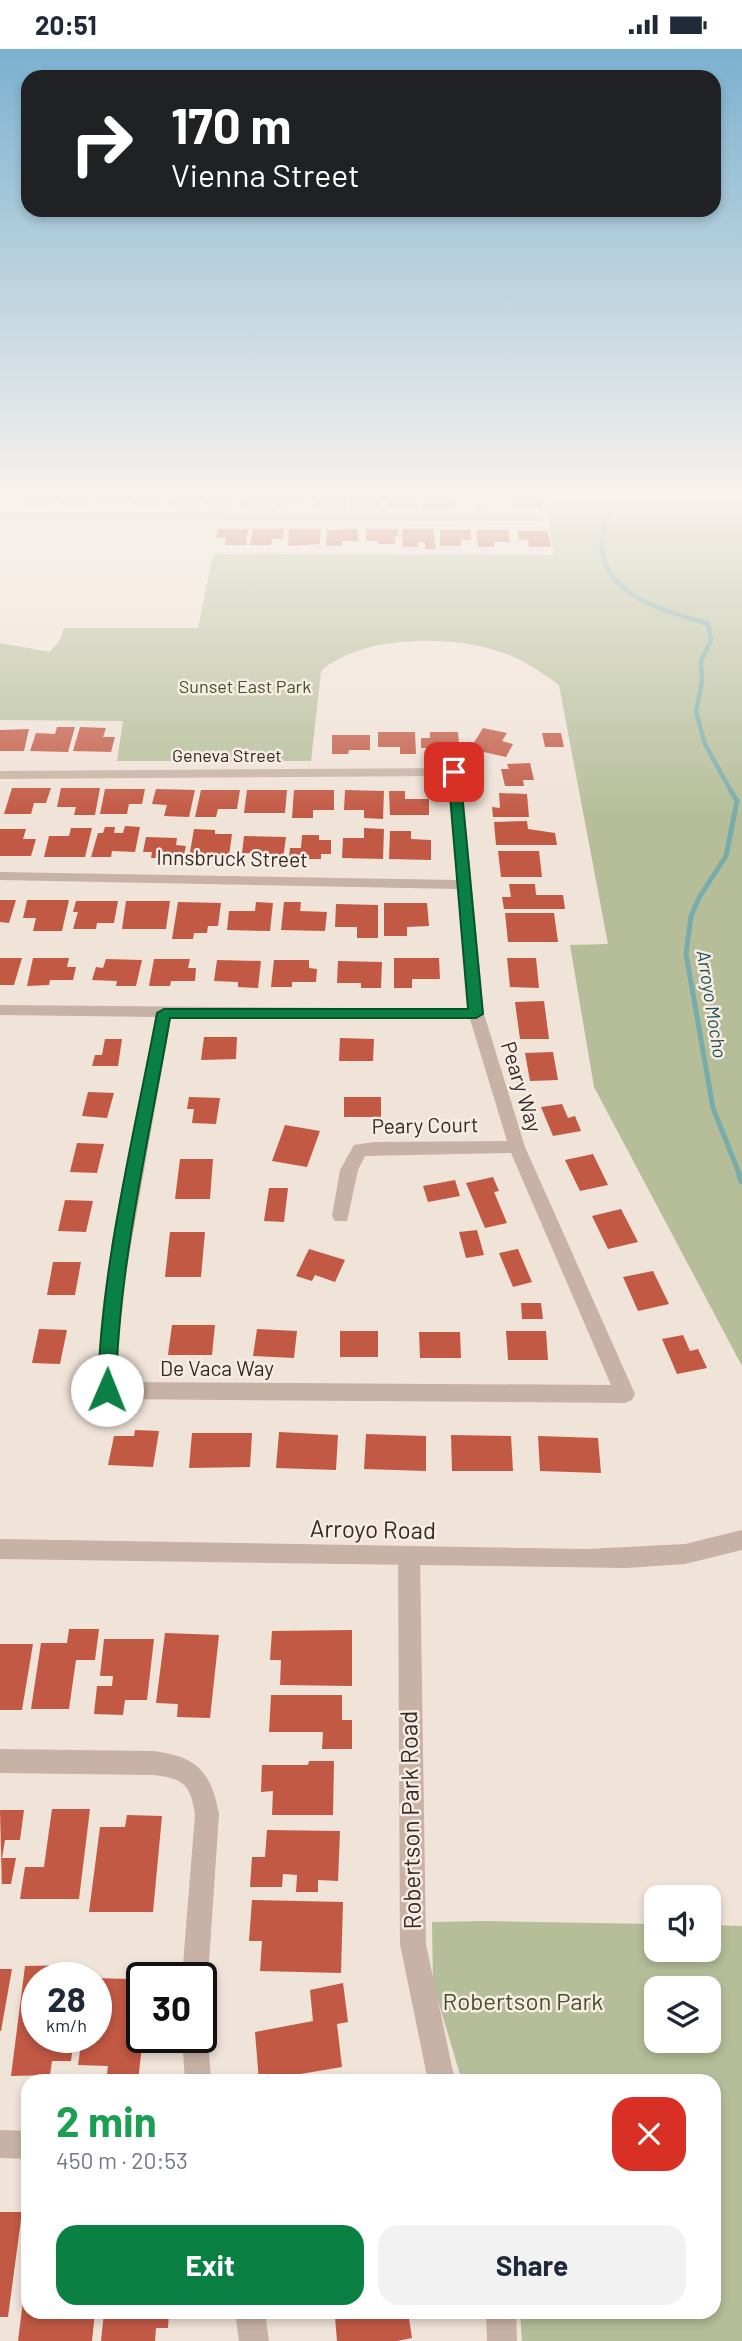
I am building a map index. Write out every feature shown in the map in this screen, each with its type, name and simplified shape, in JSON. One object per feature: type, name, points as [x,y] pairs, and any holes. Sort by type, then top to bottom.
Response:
[{"type":"street","name":"Geneva Street","points":[[0,775],[454,772]]},
{"type":"street","name":"Peary Way","points":[[454,772],[476,1014],[517,1147],[625,1394]]},
{"type":"street","name":"Innsbruck Street","points":[[0,876],[464,885]]},
{"type":"street","points":[[0,1010],[476,1014]]},
{"type":"street","name":"De Vaca Way","points":[[164,1013],[116,1279],[108,1339],[107,1390],[625,1394]]},
{"type":"street","name":"Peary Court","points":[[341,1216],[349,1170],[360,1150],[517,1147]]},
{"type":"street","name":"Arroyo Road","points":[[0,1549],[587,1559],[674,1557],[714,1551],[742,1541]]},
{"type":"street","name":"Robertson Park Road","points":[[409,1557],[413,1944],[441,2074]]},
{"type":"street","points":[[0,1761],[154,1763],[178,1766],[195,1777],[204,1793],[207,1814],[196,1962]]},
{"type":"street","points":[[196,2053],[198,2074]]},
{"type":"street","points":[[0,2144],[21,2145]]},
{"type":"street","points":[[251,2319],[254,2341]]},
{"type":"street","points":[[501,2319],[502,2341]]},
{"type":"green space","name":"Sunset East Park","points":[[203,605],[742,605],[742,1366],[594,1087],[570,945],[608,944],[559,685],[515,657],[478,646],[455,642],[406,641],[359,650],[338,659],[321,671],[311,761],[117,761],[123,721],[0,720],[0,643],[50,652],[60,640],[64,628],[198,628]]},
{"type":"green space","name":"Robertson Park","points":[[432,1922],[644,1924],[644,1962],[721,1962],[721,1925],[742,1926],[742,2341],[522,2341],[520,2319],[721,2319],[721,2074],[460,2074],[433,1984]]},
{"type":"building","points":[[57,727],[75,727],[68,752],[30,751],[36,733],[55,734]]},
{"type":"building","points":[[80,727],[106,728],[103,737],[115,737],[111,752],[73,751]]},
{"type":"building","points":[[483,728],[507,733],[502,741],[513,744],[506,757],[470,749]]},
{"type":"building","points":[[29,729],[24,751],[0,751],[0,730]]},
{"type":"building","points":[[378,732],[415,732],[416,754],[400,754],[400,747],[378,747]]},
{"type":"building","points":[[430,732],[458,732],[459,744],[450,744],[450,748],[421,748],[421,738],[430,738]]},
{"type":"building","points":[[542,733],[561,733],[564,747],[545,747]]},
{"type":"building","points":[[332,735],[370,735],[370,750],[349,750],[348,754],[332,754]]},
{"type":"building","points":[[530,763],[534,780],[523,780],[524,786],[505,786],[501,769],[509,769],[507,764]]},
{"type":"building","points":[[12,788],[51,788],[46,803],[34,803],[31,814],[4,814]]},
{"type":"building","points":[[61,788],[100,788],[95,815],[74,815],[76,807],[57,807]]},
{"type":"building","points":[[105,789],[145,789],[142,804],[129,804],[127,814],[100,814]]},
{"type":"building","points":[[156,789],[195,790],[189,817],[164,816],[167,805],[152,804]]},
{"type":"building","points":[[201,790],[240,790],[237,809],[218,809],[216,817],[195,817]]},
{"type":"building","points":[[247,790],[287,790],[285,813],[244,813]]},
{"type":"building","points":[[294,790],[334,790],[334,810],[313,810],[313,818],[292,818]]},
{"type":"building","points":[[345,790],[384,791],[383,819],[364,818],[364,810],[344,810]]},
{"type":"building","points":[[389,791],[405,791],[405,799],[429,799],[429,815],[390,815]]},
{"type":"building","points":[[499,793],[527,794],[529,817],[493,817],[492,807],[500,808]]},
{"type":"building","points":[[527,821],[528,829],[555,833],[557,845],[496,845],[494,822]]},
{"type":"building","points":[[125,826],[140,827],[135,852],[112,851],[111,857],[91,857],[98,833],[103,833],[105,827],[115,827],[114,833],[123,833]]},
{"type":"building","points":[[71,828],[92,828],[85,857],[44,857],[49,836],[69,836]]},
{"type":"building","points":[[364,828],[384,829],[383,859],[342,858],[343,838],[364,838]]},
{"type":"building","points":[[0,829],[26,829],[23,839],[36,839],[31,856],[0,856]]},
{"type":"building","points":[[194,829],[215,830],[215,834],[232,834],[229,856],[189,858]]},
{"type":"building","points":[[390,831],[411,831],[411,839],[431,840],[431,860],[389,859]]},
{"type":"building","points":[[302,835],[319,835],[319,840],[331,840],[331,854],[321,854],[321,859],[289,859],[290,848],[301,848]]},
{"type":"building","points":[[244,836],[286,837],[283,859],[264,859],[265,854],[242,853]]},
{"type":"building","points":[[146,837],[177,838],[176,845],[186,846],[183,858],[151,858],[152,852],[143,852]]},
{"type":"building","points":[[498,851],[539,851],[542,877],[501,877]]},
{"type":"building","points":[[509,884],[535,884],[536,895],[563,895],[565,909],[504,909],[502,897],[511,897]]},
{"type":"building","points":[[0,900],[16,900],[9,923],[0,922]]},
{"type":"building","points":[[27,900],[69,900],[62,931],[33,931],[36,918],[23,918]]},
{"type":"building","points":[[76,901],[118,901],[114,923],[97,923],[96,929],[73,929],[78,912],[73,912]]},
{"type":"building","points":[[126,901],[170,901],[166,929],[122,929]]},
{"type":"building","points":[[178,902],[221,903],[218,926],[208,926],[207,933],[194,933],[193,939],[172,939]]},
{"type":"building","points":[[256,902],[273,903],[270,931],[227,930],[229,911],[255,911]]},
{"type":"building","points":[[284,902],[301,902],[300,911],[327,912],[325,931],[281,930]]},
{"type":"building","points":[[384,903],[427,903],[429,926],[407,927],[407,936],[384,936]]},
{"type":"building","points":[[336,904],[378,905],[378,938],[357,938],[357,927],[335,927]]},
{"type":"building","points":[[505,913],[554,913],[558,942],[508,942]]},
{"type":"building","points":[[0,958],[22,958],[14,985],[0,985]]},
{"type":"building","points":[[33,958],[69,958],[67,967],[76,967],[73,980],[50,980],[49,985],[27,986]]},
{"type":"building","points":[[394,958],[439,958],[440,979],[412,979],[412,988],[394,988]]},
{"type":"building","points":[[507,958],[536,958],[539,988],[510,987]]},
{"type":"building","points":[[106,959],[142,960],[136,986],[116,986],[117,981],[92,980],[96,967],[103,968]]},
{"type":"building","points":[[154,959],[190,959],[188,968],[196,968],[195,981],[171,981],[170,986],[149,986]]},
{"type":"building","points":[[217,960],[261,961],[258,988],[238,987],[238,982],[214,981]]},
{"type":"building","points":[[274,960],[309,960],[309,968],[317,969],[316,982],[292,982],[292,987],[271,987]]},
{"type":"building","points":[[338,961],[382,962],[381,988],[361,988],[361,983],[337,983]]},
{"type":"building","points":[[544,1001],[549,1039],[520,1039],[515,1002]]},
{"type":"building","points":[[204,1037],[237,1037],[236,1059],[201,1060]]},
{"type":"building","points":[[340,1038],[374,1039],[373,1061],[339,1061]]},
{"type":"building","points":[[105,1039],[122,1039],[118,1066],[92,1066],[95,1055],[102,1055]]},
{"type":"building","points":[[553,1052],[558,1080],[530,1081],[525,1053]]},
{"type":"building","points":[[88,1092],[114,1093],[107,1118],[82,1116]]},
{"type":"building","points":[[189,1097],[220,1098],[216,1124],[192,1123],[194,1109],[187,1109]]},
{"type":"building","points":[[344,1097],[381,1097],[381,1117],[344,1117]]},
{"type":"building","points":[[562,1104],[568,1118],[575,1116],[581,1131],[553,1136],[541,1107]]},
{"type":"building","points":[[285,1125],[320,1131],[307,1167],[272,1161]]},
{"type":"building","points":[[77,1143],[104,1144],[97,1173],[70,1172]]},
{"type":"building","points":[[593,1154],[608,1185],[580,1191],[565,1160]]},
{"type":"building","points":[[180,1159],[213,1159],[210,1199],[175,1199]]},
{"type":"building","points":[[493,1177],[499,1191],[494,1192],[507,1223],[485,1228],[466,1183]]},
{"type":"building","points":[[455,1180],[460,1196],[428,1202],[423,1186]]},
{"type":"building","points":[[269,1188],[288,1188],[284,1222],[264,1221]]},
{"type":"building","points":[[65,1200],[93,1201],[86,1232],[58,1231]]},
{"type":"building","points":[[621,1209],[638,1242],[608,1249],[592,1216]]},
{"type":"building","points":[[477,1230],[484,1255],[466,1258],[459,1232]]},
{"type":"building","points":[[170,1232],[205,1232],[201,1277],[165,1277]]},
{"type":"building","points":[[309,1249],[345,1260],[335,1282],[315,1275],[312,1281],[296,1276]]},
{"type":"building","points":[[518,1249],[532,1282],[513,1287],[499,1253]]},
{"type":"building","points":[[53,1262],[81,1262],[75,1295],[47,1295]]},
{"type":"building","points":[[653,1271],[669,1304],[638,1311],[623,1277]]},
{"type":"building","points":[[521,1303],[541,1303],[543,1319],[522,1319]]},
{"type":"building","points":[[172,1325],[215,1325],[212,1355],[168,1355]]},
{"type":"building","points":[[39,1329],[67,1330],[60,1364],[32,1363]]},
{"type":"building","points":[[257,1329],[297,1331],[294,1358],[253,1356]]},
{"type":"building","points":[[340,1331],[378,1331],[378,1357],[340,1357]]},
{"type":"building","points":[[506,1331],[546,1331],[548,1360],[508,1360]]},
{"type":"building","points":[[419,1332],[460,1332],[461,1358],[420,1358]]},
{"type":"building","points":[[683,1335],[690,1351],[698,1349],[707,1368],[677,1374],[662,1339]]},
{"type":"building","points":[[135,1430],[159,1431],[153,1467],[108,1465],[114,1436],[134,1436]]},
{"type":"building","points":[[279,1432],[338,1435],[336,1470],[276,1468]]},
{"type":"building","points":[[192,1433],[252,1433],[250,1467],[189,1468]]},
{"type":"building","points":[[366,1434],[426,1436],[426,1471],[364,1469]]},
{"type":"building","points":[[451,1435],[511,1436],[513,1471],[452,1471]]},
{"type":"building","points":[[538,1436],[598,1438],[601,1473],[540,1471]]},
{"type":"building","points":[[69,1629],[99,1629],[95,1660],[76,1660],[69,1709],[31,1709],[41,1643],[67,1643]]},
{"type":"building","points":[[352,1630],[352,1686],[280,1685],[281,1660],[270,1660],[272,1631]]},
{"type":"building","points":[[165,1633],[219,1635],[210,1718],[177,1717],[178,1704],[156,1703]]},
{"type":"building","points":[[104,1639],[154,1639],[147,1700],[125,1700],[123,1715],[94,1714],[97,1686],[112,1686],[113,1676],[100,1676]]},
{"type":"building","points":[[0,1644],[33,1644],[22,1710],[0,1710]]},
{"type":"building","points":[[271,1695],[342,1695],[342,1720],[352,1720],[352,1749],[322,1749],[323,1732],[269,1732]]},
{"type":"building","points":[[309,1761],[334,1761],[333,1815],[272,1815],[273,1791],[261,1792],[262,1765],[308,1765]]},
{"type":"building","points":[[52,1809],[90,1809],[79,1899],[20,1899],[25,1867],[44,1867]]},
{"type":"building","points":[[0,1810],[24,1810],[20,1840],[5,1840],[2,1858],[16,1858],[11,1884],[2,1884],[2,1890]]},
{"type":"building","points":[[127,1815],[162,1816],[153,1912],[89,1912],[100,1827],[125,1827]]},
{"type":"building","points":[[267,1830],[340,1831],[338,1881],[318,1880],[318,1892],[296,1892],[297,1875],[283,1874],[282,1887],[250,1887],[252,1857],[265,1857]]},
{"type":"building","points":[[252,1900],[343,1902],[341,1973],[260,1971],[262,1941],[249,1941]]},
{"type":"building","points":[[0,1969],[12,1969],[1,2031],[0,2031]]},
{"type":"building","points":[[112,1978],[126,1979],[126,2053],[141,2053],[139,2074],[107,2074],[108,2066],[78,2065],[80,2053],[112,2053]]},
{"type":"building","points":[[343,1983],[348,2022],[337,2024],[342,2067],[300,2074],[258,2074],[255,2032],[313,2021],[310,1990]]},
{"type":"building","points":[[21,1997],[21,2053],[72,2053],[71,2061],[52,2061],[50,2074],[11,2076]]},
{"type":"building","points":[[0,2212],[21,2212],[8,2317],[0,2317]]},
{"type":"building","points":[[21,2317],[94,2319],[92,2341],[18,2341]]},
{"type":"building","points":[[103,2319],[169,2319],[168,2328],[156,2328],[155,2341],[101,2341]]},
{"type":"building","points":[[335,2319],[409,2319],[412,2338],[397,2341],[337,2341]]},
{"type":"waterway","name":"Arroyo Mocho","points":[[653,605],[708,624],[711,640],[701,661],[702,681],[696,712],[705,744],[732,793]]},
{"type":"waterway","name":"Arroyo Mocho","points":[[731,791],[737,801],[726,856],[700,896],[691,916],[686,954],[713,1108],[741,1178]]},
{"type":"waterway","name":"Arroyo Mocho","points":[[740,1176],[742,1181]]},
{"type":"route","points":[[107,1390],[108,1339],[116,1279],[134,1195],[164,1013],[476,1014],[454,772]]}]
